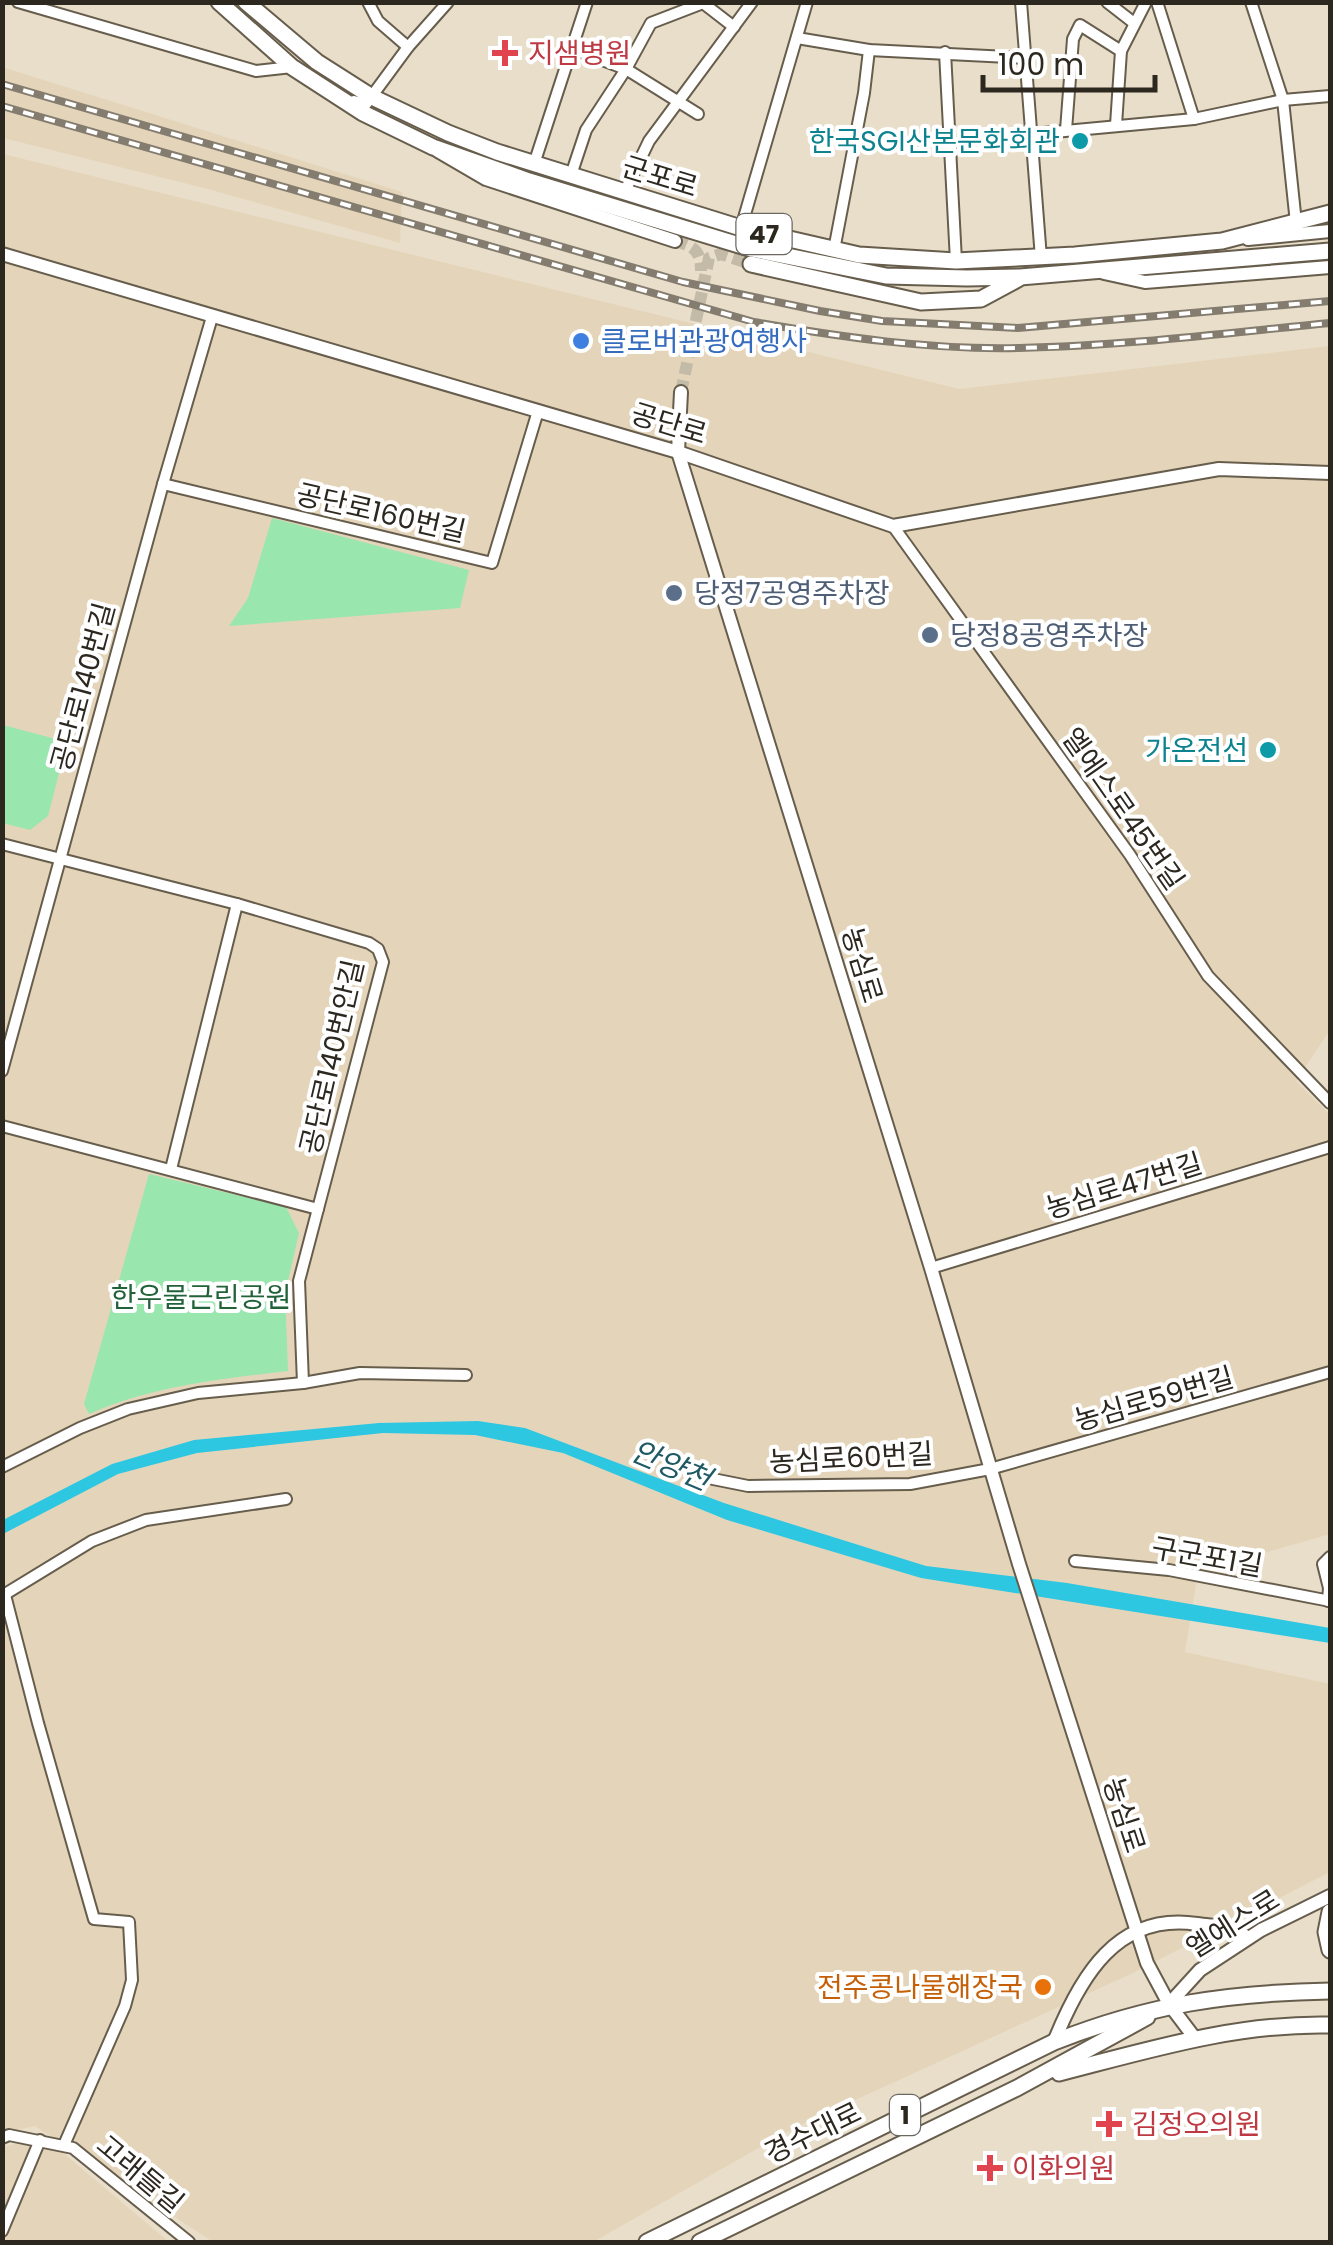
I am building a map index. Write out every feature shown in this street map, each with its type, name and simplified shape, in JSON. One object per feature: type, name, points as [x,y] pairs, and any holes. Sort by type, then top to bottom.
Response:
[{"type":"main road","name":"군포로","points":[[219,2],[292,68],[432,147],[529,181],[767,253],[886,276],[1020,278],[1330,250]]},
{"type":"main road","name":"군포로","points":[[246,2],[317,62],[372,96],[448,133],[741,228],[834,250],[888,259],[1041,258],[1222,241],[1330,213]]},
{"type":"main road","points":[[751,264],[921,302],[981,299],[1020,278]]},
{"type":"main road","points":[[1330,1912],[1326,1932],[1330,1950]]},
{"type":"main road","name":"경수대로","points":[[647,2242],[1098,2024],[1170,2004],[1330,1991]]},
{"type":"main road","name":"경수대로","points":[[700,2242],[1036,2078],[1170,2004]]},
{"type":"main road","name":"경수대로","points":[[1036,2078],[1194,2037],[1288,2025],[1330,2025]]},
{"type":"street","points":[[18,2],[256,71],[292,68]]},
{"type":"street","points":[[368,2],[378,21],[408,48]]},
{"type":"street","points":[[342,99],[364,105],[448,2]]},
{"type":"street","points":[[534,164],[587,2]]},
{"type":"street","points":[[624,192],[649,141],[752,2]]},
{"type":"street","points":[[741,228],[807,2]]},
{"type":"street","points":[[1021,2],[1041,258]]},
{"type":"street","points":[[1107,2],[1134,23]]},
{"type":"street","points":[[1116,125],[1121,50],[1146,2]]},
{"type":"street","points":[[1157,2],[1194,119]]},
{"type":"street","points":[[1252,2],[1283,100],[1296,223]]},
{"type":"street","points":[[571,175],[586,130],[651,23],[703,3],[734,28]]},
{"type":"street","points":[[1066,130],[1073,39],[1080,25],[1121,50]]},
{"type":"street","points":[[797,38],[869,50],[1026,58]]},
{"type":"street","points":[[572,49],[626,69],[698,114]]},
{"type":"street","points":[[834,250],[869,50]]},
{"type":"street","points":[[945,52],[956,261]]},
{"type":"street","points":[[1034,134],[1194,119],[1283,100],[1330,96]]},
{"type":"street","points":[[432,147],[454,164],[486,180],[676,241]]},
{"type":"street","name":"군포로","points":[[1222,241],[1330,231]]},
{"type":"street","name":"공단로","points":[[2,254],[678,452],[893,526],[1220,470],[1330,473]]},
{"type":"street","name":"군포로","points":[[1097,272],[1145,282],[1330,267]]},
{"type":"street","name":"공단로140번길","points":[[2,1071],[212,316]]},
{"type":"street","name":"농심로","points":[[681,392],[678,452],[990,1469],[1147,1963],[1194,2037]]},
{"type":"street","name":"공단로160번길","points":[[163,484],[492,563],[538,411]]},
{"type":"street","name":"엘에스로45번길","points":[[893,526],[1130,855],[1208,976],[1330,1103]]},
{"type":"street","name":"공단로140번안길","points":[[2,844],[237,904],[369,942],[378,950],[383,962],[300,1281],[303,1384]]},
{"type":"street","points":[[171,1169],[237,904]]},
{"type":"street","points":[[2,1126],[318,1209]]},
{"type":"street","name":"농심로47번길","points":[[931,1268],[1330,1147]]},
{"type":"street","name":"농심로59번길","points":[[990,1469],[1330,1372]]},
{"type":"street","points":[[2,1467],[128,1409],[198,1393],[303,1384],[360,1373],[466,1375]]},
{"type":"street","name":"농심로60번길","points":[[713,1479],[748,1486],[910,1484],[990,1469]]},
{"type":"street","points":[[64,2145],[125,2006],[132,1980],[129,1922],[94,1919],[4,1596],[92,1541],[146,1520],[286,1499]]},
{"type":"street","points":[[1330,1557],[1323,1564],[1330,1601]]},
{"type":"street","name":"구군포1길","points":[[1075,1561],[1169,1570],[1330,1601]]},
{"type":"street","name":"엘에스로","points":[[1170,2004],[1200,1970],[1248,1938],[1330,1896]]},
{"type":"street","points":[[1054,2042],[1070,2002],[1111,1945],[1138,1930],[1179,1921],[1234,1927],[1248,1938]]},
{"type":"street","name":"고래들길","points":[[2,2138],[40,2140],[73,2148],[187,2242]]},
{"type":"street","points":[[2,2231],[40,2140]]},
{"type":"shaded area","points":[[2,67],[402,192],[400,243],[204,188],[3,138]]},
{"type":"shaded area","points":[[3,154],[959,389],[1330,346],[1330,1030],[1296,1081],[1330,1115],[1330,1534],[1198,1572],[1185,1652],[1330,1684],[1330,1872],[1133,1973],[794,2128],[593,2242],[213,2242],[35,2126],[3,2133]]},
{"type":"shaded area","points":[[22,2142],[62,2152],[169,2242],[3,2242],[3,2147]]},
{"type":"green space","points":[[272,518],[469,570],[460,608],[229,626],[248,598]]},
{"type":"green space","points":[[3,725],[67,742],[48,816],[30,830],[3,823]]},
{"type":"green space","name":"한우물근린공원","points":[[149,1174],[286,1207],[299,1233],[285,1294],[288,1371],[162,1390],[89,1414],[84,1404]]},
{"type":"water","points":[[478,1421],[525,1428],[724,1503],[926,1566],[1067,1583],[1330,1628],[1330,1643],[921,1578],[727,1520],[563,1453],[475,1435],[383,1433],[197,1453],[118,1474],[3,1534],[3,1520],[112,1464],[194,1440],[379,1423]]},
{"type":"tunnel","points":[[675,241],[695,250],[701,271]]},
{"type":"tunnel","points":[[681,392],[709,258],[721,254],[751,264]]},
{"type":"railway","points":[[2,84],[683,282],[820,311],[882,321],[1018,328],[1330,301]]},
{"type":"railway","points":[[2,106],[754,322],[787,328],[919,345],[1019,348],[1136,342],[1330,323]]},
{"type":"place","name":"지샘병원","points":[[505,53]]},
{"type":"place","name":"한국SGI산본문화회관","points":[[1080,141]]},
{"type":"place","name":"클로버관광여행사","points":[[581,341]]},
{"type":"place","name":"당정7공영주차장","points":[[674,593]]},
{"type":"place","name":"당정8공영주차장","points":[[930,635]]},
{"type":"place","name":"가온전선","points":[[1268,750]]},
{"type":"place","name":"전주콩나물해장국","points":[[1043,1987]]},
{"type":"place","name":"김정오의원","points":[[1109,2124]]},
{"type":"place","name":"이화의원","points":[[990,2168]]},
{"type":"water label","name":"안양천","points":[[671,1465]]}]
